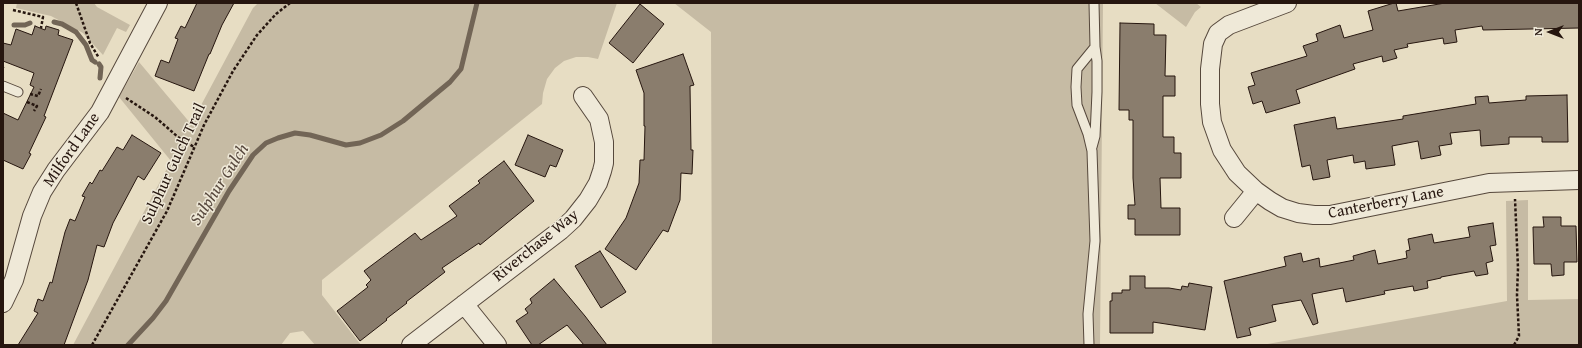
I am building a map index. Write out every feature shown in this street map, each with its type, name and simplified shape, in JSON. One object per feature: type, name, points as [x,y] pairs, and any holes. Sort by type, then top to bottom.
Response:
[{"type":"street","name":"Milford Lane","points":[[3,303],[10,290],[18,268],[32,216],[42,192],[56,170],[100,112],[158,3]]},
{"type":"street","name":"Canterberry Lane","points":[[1287,3],[1229,25],[1218,33],[1213,44],[1210,69],[1210,90],[1214,130],[1222,150],[1231,167],[1256,191],[1270,201],[1290,211],[1322,216],[1348,213],[1489,183],[1579,180]]},
{"type":"street","name":"Riverchase Way","points":[[412,345],[561,230],[577,214],[593,192],[604,163],[604,142],[599,119],[583,96]]},
{"type":"street","points":[[1234,218],[1256,191]]},
{"type":"street","points":[[464,304],[497,345]]},
{"type":"lane","points":[[1092,151],[1095,136],[1097,61],[1095,47],[1094,3]]},
{"type":"lane","points":[[1089,345],[1088,309],[1095,241],[1092,151],[1088,134],[1077,105],[1076,87],[1077,69],[1095,47]]},
{"type":"lane","points":[[3,86],[18,92]]},
{"type":"path","points":[[76,3],[90,43],[99,58]]},
{"type":"path","name":"Sulphur Gulch Trail","points":[[92,345],[167,211],[176,193],[194,146],[212,108],[247,50],[266,25],[290,3]]},
{"type":"path","points":[[13,10],[43,17],[44,20],[41,28]]},
{"type":"path","points":[[30,94],[38,96],[40,89]]},
{"type":"path","points":[[122,95],[151,114],[178,137],[194,146]]},
{"type":"path","points":[[27,102],[37,106],[34,111]]},
{"type":"path","points":[[1514,345],[1518,336],[1518,268],[1515,198]]},
{"type":"shaded area","points":[[17,3],[94,3],[97,7],[130,25],[126,32],[117,28],[103,55],[83,33],[51,16],[16,8]]},
{"type":"shaded area","points":[[258,3],[617,3],[598,59],[576,57],[564,61],[555,68],[547,79],[542,104],[322,280],[322,295],[361,345],[315,345],[303,331],[290,333],[281,345],[73,345],[171,161],[119,97],[139,62],[191,124],[253,8]]},
{"type":"shaded area","points":[[674,3],[1103,3],[1100,345],[712,345],[711,32]]},
{"type":"shaded area","points":[[1155,3],[1196,3],[1201,7],[1195,12],[1186,27]]},
{"type":"shaded area","points":[[1528,200],[1528,300],[1579,299],[1579,345],[1262,345],[1507,301],[1506,201]]},
{"type":"building","points":[[197,3],[234,3],[222,25],[194,91],[155,76],[161,60],[169,63],[178,39],[175,38],[181,26],[185,28]]},
{"type":"building","points":[[1396,3],[1398,11],[1445,3],[1579,3],[1579,28],[1483,30],[1482,26],[1455,30],[1457,42],[1444,44],[1443,38],[1407,44],[1408,47],[1394,50],[1397,58],[1383,62],[1382,56],[1353,64],[1355,69],[1296,90],[1300,103],[1266,113],[1262,101],[1253,104],[1248,87],[1255,85],[1251,73],[1307,56],[1303,46],[1318,41],[1316,34],[1340,25],[1344,38],[1373,30],[1368,11]]},
{"type":"building","points":[[640,4],[664,24],[633,63],[609,43]]},
{"type":"building","points":[[1120,23],[1154,24],[1154,35],[1166,35],[1165,76],[1175,76],[1175,96],[1163,96],[1163,137],[1174,137],[1174,153],[1181,153],[1181,178],[1160,178],[1161,208],[1180,208],[1180,235],[1135,235],[1135,219],[1128,219],[1128,205],[1135,205],[1133,178],[1133,120],[1129,120],[1129,110],[1119,110]]},
{"type":"building","points":[[35,26],[45,30],[46,26],[59,30],[58,35],[73,40],[44,116],[46,117],[29,153],[31,154],[23,169],[3,160],[3,113],[18,120],[34,87],[30,85],[34,73],[3,61],[3,43],[11,45],[16,29],[32,35]]},
{"type":"building","points":[[683,54],[694,85],[690,86],[691,150],[693,150],[692,174],[681,173],[680,200],[668,232],[663,230],[636,270],[605,249],[626,218],[639,183],[640,160],[644,160],[644,93],[636,70]]},
{"type":"building","points":[[1567,95],[1568,142],[1542,142],[1542,137],[1509,137],[1509,144],[1481,146],[1480,130],[1450,133],[1452,144],[1439,146],[1441,155],[1421,159],[1418,141],[1392,146],[1395,165],[1366,169],[1365,161],[1354,163],[1353,155],[1327,160],[1330,177],[1313,180],[1310,165],[1302,167],[1294,125],[1335,117],[1337,129],[1403,119],[1403,116],[1476,104],[1475,97],[1488,96],[1489,103],[1526,100],[1526,96]]},
{"type":"building","points":[[132,135],[161,153],[144,180],[138,176],[113,223],[104,247],[97,245],[88,280],[64,345],[18,345],[38,313],[34,311],[38,299],[43,301],[50,282],[52,283],[65,232],[70,219],[75,221],[85,197],[82,196],[90,182],[92,184],[100,170],[102,171],[117,147],[123,150]]},
{"type":"building","points":[[528,135],[563,150],[556,167],[550,165],[545,177],[515,165]]},
{"type":"building","points":[[504,161],[534,201],[480,245],[479,243],[442,268],[445,272],[406,302],[407,303],[386,319],[387,320],[360,341],[337,311],[368,287],[366,285],[371,280],[364,271],[415,233],[421,240],[457,216],[449,206],[480,183],[478,181]]},
{"type":"building","points":[[1543,217],[1561,217],[1561,226],[1576,226],[1577,262],[1564,262],[1564,275],[1552,276],[1551,264],[1534,264],[1533,227],[1544,227]]},
{"type":"building","points":[[1493,223],[1496,245],[1490,246],[1493,261],[1486,263],[1488,274],[1476,276],[1474,271],[1441,277],[1427,281],[1428,288],[1414,291],[1413,286],[1384,291],[1385,294],[1346,302],[1343,288],[1312,294],[1318,323],[1313,325],[1301,300],[1272,305],[1276,321],[1249,328],[1251,335],[1237,338],[1224,281],[1286,266],[1284,257],[1301,253],[1303,262],[1319,258],[1320,267],[1354,260],[1353,256],[1375,250],[1378,264],[1407,258],[1406,251],[1410,250],[1408,239],[1432,234],[1434,243],[1470,237],[1468,227]]},
{"type":"building","points":[[600,251],[626,292],[601,308],[575,266]]},
{"type":"building","points":[[1130,276],[1145,276],[1145,288],[1169,288],[1181,290],[1182,286],[1188,287],[1189,283],[1212,287],[1205,330],[1153,322],[1153,333],[1110,333],[1110,301],[1112,301],[1112,293],[1122,293],[1122,290],[1130,290]]},
{"type":"building","points":[[554,279],[607,345],[584,345],[567,325],[538,345],[532,345],[516,321],[528,313],[525,309],[532,303],[530,299]]},
{"type":"waterway","name":"Sulphur Gulch","points":[[128,345],[153,318],[166,301],[229,191],[253,155],[266,143],[295,133],[310,135],[346,145],[360,143],[381,135],[403,121],[450,82],[461,69],[477,3]]},
{"type":"waterway","points":[[54,22],[62,24],[76,32],[86,45],[92,60],[95,62]]},
{"type":"waterway","points":[[14,25],[25,25],[30,23]]},
{"type":"waterway","points":[[99,64],[101,67],[100,78]]}]
